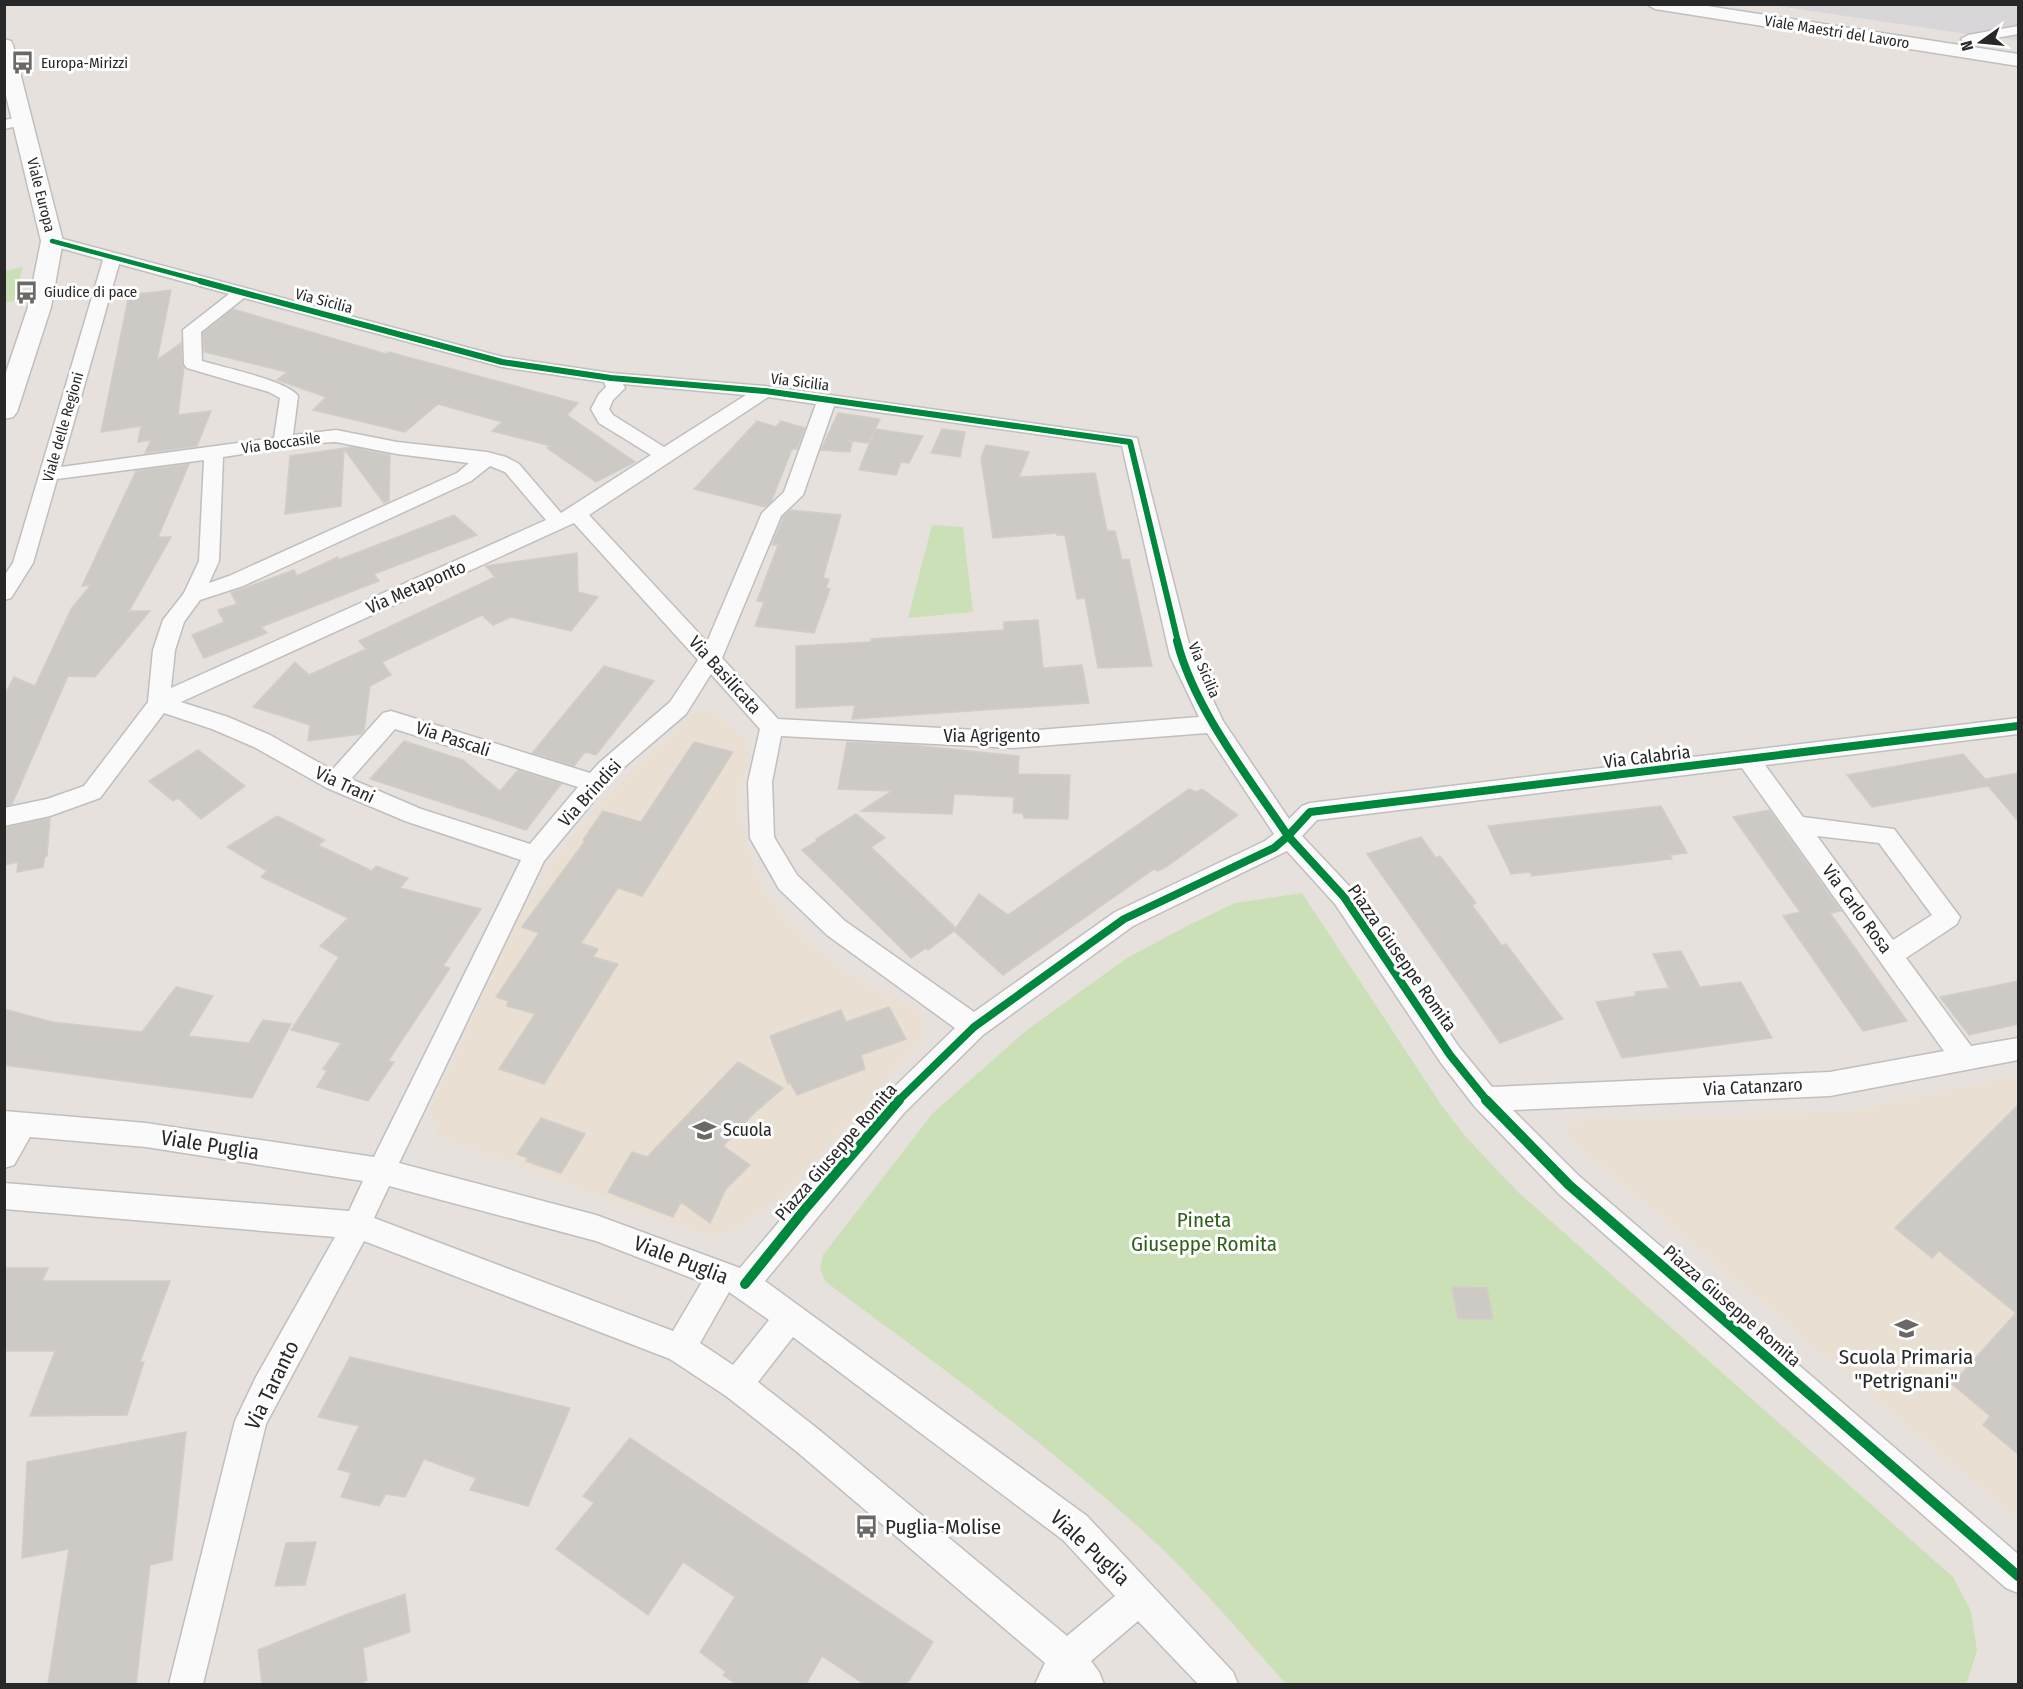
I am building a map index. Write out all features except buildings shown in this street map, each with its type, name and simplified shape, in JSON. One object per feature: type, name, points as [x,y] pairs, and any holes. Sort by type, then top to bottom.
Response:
[{"type":"main road","name":"Viale Maestri del Lavoro","points":[[1655,4],[2019,60]]},
{"type":"main road","name":"Viale Maestri del Lavoro","points":[[1746,4],[2019,47]]},
{"type":"main road","name":"Viale Europa","points":[[4,45],[13,123],[52,241],[49,270],[11,379],[4,412]]},
{"type":"street","points":[[1968,39],[2019,30]]},
{"type":"street","name":"Via Sicilia","points":[[52,241],[502,362],[611,378],[765,391],[1130,442],[1180,656],[1213,724],[1288,836]]},
{"type":"street","name":"Viale delle Regioni","points":[[4,592],[23,563],[112,258]]},
{"type":"street","points":[[240,293],[192,330],[193,364],[275,388],[289,396],[283,441]]},
{"type":"street","points":[[611,378],[616,388],[605,398],[600,409],[606,419],[664,455]]},
{"type":"street","name":"Via Metaponto","points":[[159,703],[568,518],[765,391]]},
{"type":"street","name":"Via Brindisi","points":[[381,1171],[535,855],[607,770],[678,708],[711,658],[772,513],[793,495],[827,399]]},
{"type":"street","name":"Via Boccasile","points":[[50,474],[214,453],[283,441],[336,436],[398,448],[488,458],[512,468],[568,518]]},
{"type":"street","points":[[4,817],[50,807],[92,792],[159,703],[164,650],[174,620],[193,595],[209,561],[214,453]]},
{"type":"street","points":[[193,595],[236,581],[464,477],[488,458]]},
{"type":"street","name":"Via Basilicata","points":[[568,518],[711,658],[737,691],[772,727],[760,782],[762,838],[788,882],[836,928],[974,1027]]},
{"type":"street","name":"Via Trani","points":[[159,703],[220,723],[262,741],[335,782],[413,815],[535,855]]},
{"type":"street","name":"Via Pascali","points":[[335,782],[391,719],[596,784]]},
{"type":"street","name":"Via Agrigento","points":[[772,727],[1013,740],[1213,724]]},
{"type":"street","name":"Via Calabria","points":[[1288,836],[1310,812],[2017,728]]},
{"type":"street","name":"Via Carlo Rosa","points":[[1749,760],[1965,1059]]},
{"type":"street","points":[[1797,825],[1886,835],[1948,917],[1890,955]]},
{"type":"street","name":"Piazza Giuseppe Romita","points":[[680,1348],[733,1280],[805,1209],[894,1105],[974,1027],[1049,970],[1124,919],[1274,848],[1288,836],[1344,897],[1450,1055],[1485,1099],[1569,1185],[2019,1576]]},
{"type":"street","name":"Via Catanzaro","points":[[1485,1099],[1830,1084],[2019,1049]]},
{"type":"street","points":[[4,1156],[13,1124]]},
{"type":"street","name":"Viale Puglia","points":[[13,1124],[146,1135],[381,1171],[596,1228],[733,1280],[790,1317],[1075,1528],[1221,1684]]},
{"type":"street","name":"Via Taranto","points":[[186,1684],[251,1421],[357,1225],[381,1171]]},
{"type":"street","points":[[4,1196],[357,1225],[680,1348],[737,1385],[807,1440],[1069,1676],[1140,1597]]},
{"type":"street","points":[[737,1385],[790,1317]]},
{"type":"shaded area","points":[[1772,5],[2018,5],[2018,40],[1987,37]]},
{"type":"shaded area","points":[[695,711],[714,711],[745,738],[750,746],[741,789],[742,820],[750,854],[762,886],[779,911],[806,939],[839,967],[890,997],[917,1007],[925,1021],[925,1036],[787,1193],[743,1225],[707,1236],[438,1137],[430,1110],[516,923],[563,848],[608,795]]},
{"type":"shaded area","name":"Scuola Primaria \"Petrignani\"","points":[[2018,1075],[2018,1520],[1570,1140],[1566,1133],[1567,1125],[1573,1121],[1851,1111]]},
{"type":"green space","points":[[23,267],[14,301],[5,303],[5,271]]},
{"type":"green space","points":[[932,525],[963,527],[973,612],[908,618]]},
{"type":"green space","name":"Pineta Giuseppe Romita","points":[[1302,893],[1442,1106],[1465,1136],[1518,1192],[1953,1577],[1971,1611],[1977,1651],[1966,1684],[1286,1684],[1191,1578],[1157,1544],[1078,1474],[953,1376],[826,1282],[820,1269],[823,1255],[933,1113],[1028,1029],[1127,958],[1189,925],[1235,903]]},
{"type":"cycle path","points":[[52,241],[502,362],[611,378],[765,391],[1130,442],[1181,656],[1213,724],[1288,836],[1310,812],[2018,726]]},
{"type":"cycle path","points":[[745,1284],[805,1209],[894,1105],[974,1027],[1124,919],[1274,848],[1288,836],[1344,897],[1450,1055],[1485,1099],[1569,1185],[2018,1576]]},
{"type":"place","name":"Europa-Mirizzi","points":[[23,63]]},
{"type":"place","name":"Giudice di pace","points":[[26,292]]},
{"type":"place","name":"Scuola","points":[[705,1130]]},
{"type":"place","name":"Scuola Primaria \"Petrignani\"","points":[[1906,1329]]},
{"type":"place","name":"Puglia-Molise","points":[[867,1527]]}]
